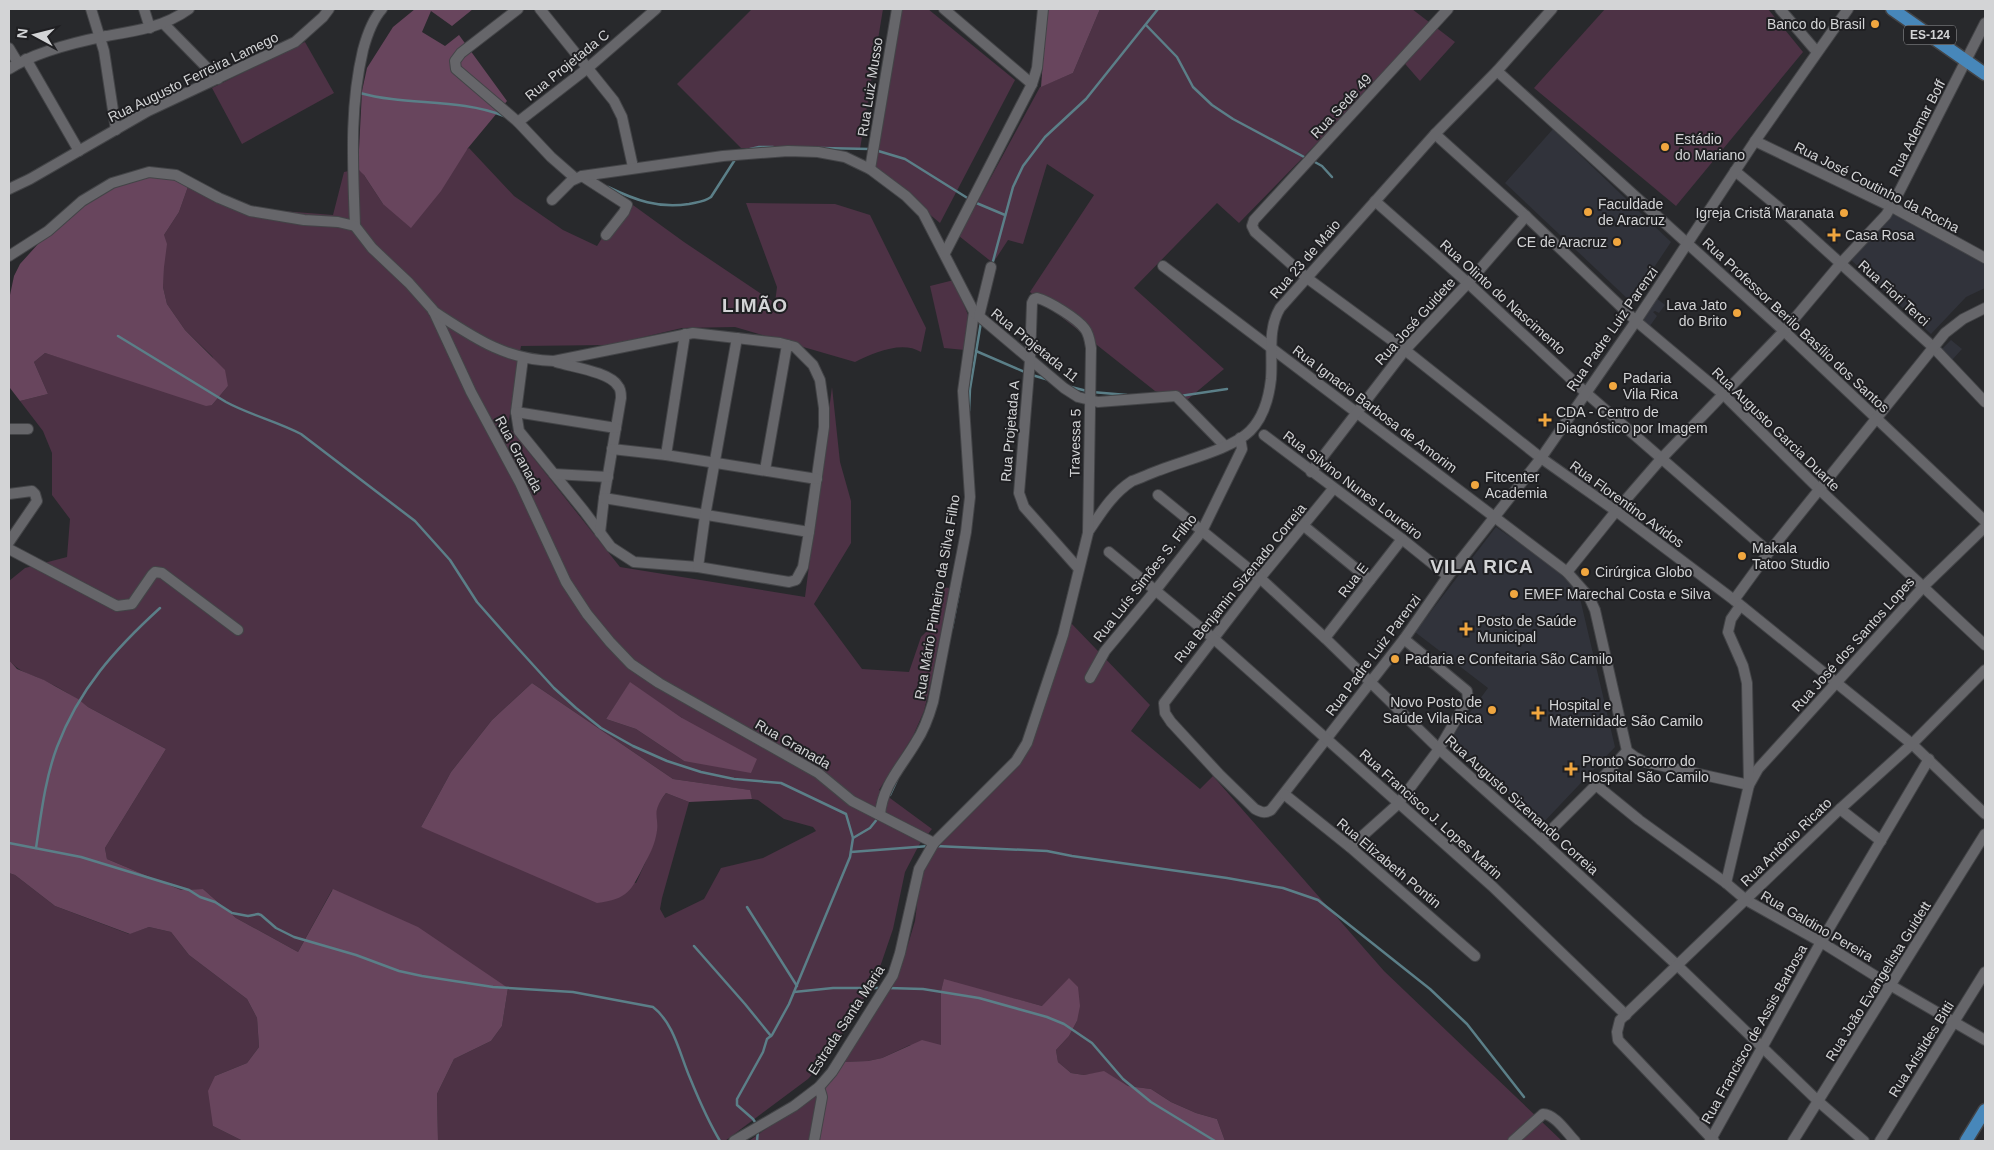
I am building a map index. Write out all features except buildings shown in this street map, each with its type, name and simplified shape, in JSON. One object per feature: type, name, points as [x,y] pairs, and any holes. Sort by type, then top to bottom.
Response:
[{"type":"main road","name":"ES-124","points":[[1892,9],[1985,74]]},
{"type":"main road","points":[[1966,1141],[1985,1110]]},
{"type":"street","points":[[91,9],[101,37],[116,130]]},
{"type":"street","points":[[144,9],[150,28]]},
{"type":"street","points":[[9,69],[22,61],[101,37],[164,24],[189,9]]},
{"type":"street","name":"Rua Augusto Ferreira Lamego","points":[[9,189],[30,179],[148,111],[295,42],[323,17],[329,9]]},
{"type":"street","points":[[9,256],[48,231],[82,201],[112,182],[149,172],[176,175],[219,198],[250,210],[304,220],[338,222],[355,226],[352,143],[354,95],[365,43],[374,18],[382,9]]},
{"type":"street","points":[[518,9],[461,53],[455,61],[456,69],[513,119],[551,157],[579,177],[625,202],[626,208],[606,235]]},
{"type":"street","points":[[540,9],[589,68],[619,109],[633,167]]},
{"type":"street","name":"Rua Projetada C","points":[[513,119],[589,68],[656,9]]},
{"type":"street","name":"Rua Luiz Musso","points":[[870,169],[897,9]]},
{"type":"street","points":[[944,9],[1032,84]]},
{"type":"street","points":[[945,253],[1032,84],[1037,68],[1043,9]]},
{"type":"street","name":"Rua Sede 49","points":[[1254,220],[1448,9]]},
{"type":"street","name":"Rua 23 de Maio","points":[[1088,533],[1110,500],[1132,481],[1225,446],[1240,438],[1255,426],[1266,404],[1275,317],[1289,296],[1435,134],[1497,71],[1552,9]]},
{"type":"street","points":[[1780,9],[1817,52]]},
{"type":"street","name":"Rua Padre Luiz Parenzi","points":[[1255,809],[1262,813],[1267,813],[1284,794],[1404,639],[1448,576],[1540,458],[1636,321],[1735,170],[1848,9]]},
{"type":"street","points":[[164,24],[218,79]]},
{"type":"street","name":"Rua Ademar Boff","points":[[1567,572],[1661,459],[1784,332],[1892,207],[1985,24]]},
{"type":"street","points":[[9,48],[22,61],[79,151]]},
{"type":"street","name":"Rua Professor Berilo Basílio dos Santos","points":[[1497,71],[1784,332],[1985,521]]},
{"type":"street","name":"Rua Augusto Garcia Duarte","points":[[1435,134],[1526,216],[1636,321],[1724,395],[1820,490],[1985,645]]},
{"type":"street","name":"Rua José Coutinho da Rocha","points":[[1755,141],[1892,207],[1985,258]]},
{"type":"street","points":[[552,200],[579,177],[633,167],[722,156],[788,151],[818,152],[845,157],[870,169],[906,196],[923,213],[976,314]]},
{"type":"street","name":"Rua Fiori Terci","points":[[1735,170],[1933,348],[1985,402]]},
{"type":"street","name":"Rua Olinto do Nascimento","points":[[1375,201],[1468,283],[1585,392],[1769,552]]},
{"type":"street","name":"Rua José Guidete","points":[[1311,472],[1404,350],[1468,283],[1526,216]]},
{"type":"street","name":"Rua Florentino Avidos","points":[[1254,220],[1252,226],[1255,232],[1307,278],[1404,350],[1540,458],[1616,511],[1737,603],[1912,744],[1985,814]]},
{"type":"street","name":"Rua Granada","points":[[355,226],[372,248],[409,283],[433,310],[471,392],[520,483],[566,582],[587,614],[610,642],[631,664],[659,684],[818,773],[852,801],[934,843]]},
{"type":"street","name":"Rua Mário Pinheiro da Silva Filho","points":[[880,815],[882,801],[890,782],[925,726],[941,668],[966,532],[970,497],[964,391],[976,314],[991,266]]},
{"type":"street","name":"Rua Ignacio Barbosa de Amorim","points":[[1163,266],[1567,572],[1589,597],[1595,610],[1627,751]]},
{"type":"street","name":"Rua Projetada A","points":[[1079,569],[1024,507],[1019,486],[1030,360],[1032,303],[1037,298],[1044,300],[1082,325]]},
{"type":"street","points":[[1726,883],[1749,785],[1747,683],[1743,666],[1728,632],[1737,603],[1769,552],[1933,348],[1951,328],[1963,319],[1985,308]]},
{"type":"street","points":[[433,310],[473,338],[496,349],[523,358],[554,362],[607,377],[618,386],[621,398],[600,533]]},
{"type":"street","name":"Rua Projetada 11","points":[[976,314],[1064,388],[1078,397],[1098,402],[1169,396],[1178,398],[1225,446]]},
{"type":"street","name":"Travessa 5","points":[[1082,325],[1087,332],[1092,348],[1089,400],[1088,533]]},
{"type":"street","points":[[523,358],[516,412],[517,426],[523,438],[554,474],[611,548],[634,562],[698,567],[793,582],[800,575],[817,480],[824,427],[824,408],[820,380],[813,365],[795,347],[787,344],[702,333],[685,334],[554,362]]},
{"type":"street","points":[[666,455],[685,334]]},
{"type":"street","points":[[698,567],[705,516],[737,338]]},
{"type":"street","points":[[765,470],[787,344]]},
{"type":"street","points":[[516,412],[616,428]]},
{"type":"street","points":[[9,429],[28,429]]},
{"type":"street","name":"Rua Silvino Nunes Loureiro","points":[[1264,436],[1333,489],[1402,538],[1448,576]]},
{"type":"street","name":"Rua Luís Simões S. Filho","points":[[1090,678],[1105,650],[1202,531],[1242,450],[1240,438]]},
{"type":"street","points":[[612,449],[666,455],[817,480]]},
{"type":"street","points":[[554,474],[608,477]]},
{"type":"street","name":"Rua Benjamin Sizenado Correia","points":[[1255,809],[1218,774],[1171,722],[1163,708],[1164,702],[1260,578],[1333,489]]},
{"type":"street","points":[[9,494],[32,492],[37,497],[37,501],[9,542]]},
{"type":"street","name":"Rua Augusto Sizenando Correia","points":[[1158,494],[1260,578],[1325,638],[1439,749],[1677,965],[1819,1102],[1864,1141]]},
{"type":"street","points":[[604,498],[809,532]]},
{"type":"street","points":[[1304,526],[1370,580]]},
{"type":"street","name":"Rua José dos Santos Lopes","points":[[1749,785],[1758,769],[1924,586],[1985,527]]},
{"type":"street","name":"Estrada Santa Maria","points":[[734,1141],[794,1106],[819,1087],[832,1072],[893,974],[900,953],[919,869],[934,843],[1003,776],[1028,743],[1063,635],[1088,533]]},
{"type":"street","name":"Rua E","points":[[1325,638],[1402,538]]},
{"type":"street","points":[[9,549],[117,606],[132,604],[152,575],[155,572],[162,573],[238,630]]},
{"type":"street","name":"Rua Francisco J. Lopes Marin","points":[[1109,552],[1213,638],[1492,886],[1626,1015]]},
{"type":"street","points":[[1350,848],[1398,804],[1439,749],[1468,698],[1467,690],[1404,639]]},
{"type":"street","name":"Rua Antônio Ricato","points":[[1712,1140],[1618,1040],[1618,1026],[1626,1015],[1677,965],[1840,809],[1912,744],[1985,670]]},
{"type":"street","points":[[1541,840],[1627,751],[1645,762],[1749,785]]},
{"type":"street","name":"Rua Francisco de Assis Barbosa","points":[[1712,1140],[1821,942],[1929,759]]},
{"type":"street","name":"Rua Galdino Pereira","points":[[1596,785],[1639,820],[1726,883],[1746,900],[1821,942],[1890,985],[1985,1040]]},
{"type":"street","name":"Rua Elizabeth Pontin","points":[[1284,794],[1476,956]]},
{"type":"street","points":[[1840,809],[1881,841]]},
{"type":"street","name":"Rua João Evangelista Guidett","points":[[1794,1141],[1985,834]]},
{"type":"street","name":"Rua Aristides Bitti","points":[[1880,1141],[1985,972]]},
{"type":"street","points":[[814,1141],[822,1098],[819,1087]]},
{"type":"street","points":[[1513,1141],[1539,1116],[1548,1114],[1576,1141]]},
{"type":"shaded area","points":[[415,9],[473,9],[452,26],[431,11],[422,32],[445,46],[459,35],[507,101],[468,148],[441,191],[411,228],[383,204],[358,169],[362,91],[367,68],[393,27]]},
{"type":"shaded area","points":[[752,9],[883,9],[860,149],[741,148],[677,84]]},
{"type":"shaded area","points":[[897,9],[928,9],[1015,80],[940,223],[873,167]]},
{"type":"shaded area","points":[[1047,9],[1100,9],[1073,73],[1041,87]]},
{"type":"shaded area","points":[[1100,9],[1412,9],[1455,42],[1420,81],[1400,58],[1239,223],[1217,203],[1134,288],[1224,369],[1188,399],[1155,391],[1030,292],[1094,195],[1047,164],[1023,244],[1008,240],[993,263],[959,236],[1040,87],[1073,73]]},
{"type":"shaded area","name":"Estádio do Mariano","points":[[1605,9],[1768,9],[1803,52],[1676,206],[1534,88]]},
{"type":"shaded area","points":[[305,42],[334,93],[242,144],[212,88]]},
{"type":"shaded area","name":"Faculdade de Aracruz","points":[[1553,129],[1671,242],[1631,302],[1505,183]]},
{"type":"shaded area","points":[[469,148],[514,196],[563,230],[597,246],[626,200],[684,242],[775,303],[777,287],[746,203],[835,204],[870,215],[926,328],[921,352],[905,347],[888,349],[855,362],[735,327],[682,328],[609,345],[521,346],[508,426],[620,567],[805,597],[832,387],[840,462],[851,501],[851,543],[814,604],[862,669],[909,672],[921,637],[929,629],[935,587],[953,588],[924,711],[913,736],[879,790],[932,829],[919,845],[905,872],[893,929],[880,967],[866,995],[828,1057],[808,1079],[725,1141],[438,1141],[437,1094],[454,1059],[491,1041],[502,1026],[508,988],[332,890],[298,952],[236,918],[203,889],[181,890],[107,859],[105,848],[166,749],[88,707],[73,696],[40,678],[22,671],[9,660],[9,581],[25,568],[67,557],[70,519],[52,495],[52,453],[43,431],[20,401],[48,394],[34,362],[45,353],[212,405],[228,386],[212,356],[185,330],[167,304],[163,287],[164,235],[179,212],[190,181],[244,208],[333,215],[344,172],[358,169],[362,172],[383,204]],"holes":[[[532,683],[673,779],[749,790],[752,799],[758,800],[784,819],[813,827],[816,831],[763,858],[721,868],[704,899],[665,918],[660,909],[662,898],[689,802],[666,793],[657,805],[651,850],[636,883],[421,827],[451,772],[492,720]],[[630,683],[682,718],[684,761],[636,729],[606,719]]]},
{"type":"shaded area","points":[[139,170],[180,177],[190,181],[179,212],[164,235],[167,244],[163,287],[167,304],[185,330],[225,370],[228,386],[212,405],[206,406],[45,353],[34,362],[48,394],[20,401],[10,388],[9,376],[10,295],[14,276],[20,264],[48,233],[111,182]]},
{"type":"shaded area","points":[[1891,212],[1985,262],[1985,288],[1966,297],[1931,334],[1850,259]]},
{"type":"shaded area","points":[[954,280],[968,315],[965,350],[944,348],[930,286]]},
{"type":"shaded area","points":[[1655,297],[1665,305],[1659,313],[1653,312],[1657,316],[1647,330],[1639,321]]},
{"type":"shaded area","points":[[1951,340],[1962,349],[1952,360],[1941,350]]},
{"type":"shaded area","name":"Hospital e Maternidade São Camilo","points":[[1496,527],[1557,569],[1579,594],[1615,747],[1541,825],[1451,738],[1488,688],[1415,632]]},
{"type":"shaded area","points":[[1069,621],[1150,705],[1131,731],[1200,789],[1213,776],[1384,971],[1562,1141],[1225,1141],[1217,1119],[1196,1113],[1171,1102],[1151,1089],[1128,1086],[1104,1072],[1084,1075],[1071,1073],[1058,1062],[1056,1050],[1069,1036],[1077,1021],[1042,1006],[944,980],[941,991],[941,1045],[910,1045],[882,1058],[868,1061],[841,1062],[901,968],[915,921],[919,888],[926,861],[943,837],[1003,782],[1017,765]]},
{"type":"shaded area","points":[[9,660],[17,669],[44,680],[78,699],[88,707],[166,749],[105,848],[107,859],[181,890],[203,889],[236,918],[298,952],[333,889],[418,927],[508,988],[502,1026],[491,1041],[454,1059],[437,1094],[438,1141],[243,1141],[213,1126],[208,1091],[215,1076],[247,1063],[259,1047],[257,1018],[247,999],[189,955],[171,932],[149,927],[130,934],[55,906],[15,875],[9,873]]},
{"type":"shaded area","points":[[630,682],[682,718],[757,759],[751,773],[684,761],[636,729],[606,719]]},
{"type":"shaded area","points":[[532,683],[673,779],[750,790],[752,799],[689,802],[666,793],[658,806],[654,843],[636,881],[622,896],[597,903],[421,827],[451,772],[492,720]]},
{"type":"shaded area","points":[[9,873],[15,875],[55,906],[129,934],[149,927],[171,932],[189,955],[247,999],[257,1018],[259,1047],[247,1063],[215,1076],[213,1126],[243,1141],[9,1141]]},
{"type":"shaded area","points":[[1069,978],[1078,987],[1080,1006],[1077,1021],[1069,1036],[1056,1050],[1058,1062],[1071,1073],[1084,1075],[1104,1071],[1128,1086],[1151,1089],[1171,1102],[1196,1113],[1217,1119],[1225,1141],[817,1141],[819,1091],[841,1062],[868,1061],[882,1058],[922,1040],[941,1045],[941,991],[944,979],[1042,1006]]},
{"type":"shaded area","points":[[819,1091],[817,1141],[749,1141]]},
{"type":"waterway","points":[[992,265],[1013,187],[1023,166],[1045,137],[1086,99],[1158,9]]},
{"type":"waterway","points":[[1146,25],[1177,57],[1193,87],[1212,105],[1233,119],[1306,158]]},
{"type":"waterway","points":[[360,93],[396,100],[451,104],[487,110],[504,116]]},
{"type":"waterway","points":[[746,150],[759,147],[773,147]]},
{"type":"waterway","points":[[821,148],[870,149]]},
{"type":"waterway","points":[[875,150],[905,159],[969,199]]},
{"type":"waterway","points":[[608,187],[628,196],[657,204],[678,205],[700,202],[711,197],[736,158]]},
{"type":"waterway","points":[[1313,161],[1322,166],[1332,177]]},
{"type":"waterway","points":[[974,202],[1005,215]]},
{"type":"waterway","points":[[969,411],[970,389],[981,322]]},
{"type":"waterway","points":[[118,336],[226,402],[301,434],[415,521],[450,560],[477,602],[515,645],[554,688],[601,728],[633,746],[667,761],[701,772],[734,779],[781,783],[846,814],[853,838],[850,857],[789,1004],[772,1035],[767,1039],[763,1052],[737,1099],[737,1105],[757,1125]]},
{"type":"waterway","points":[[976,351],[1027,373]]},
{"type":"waterway","points":[[1032,375],[1049,380]]},
{"type":"waterway","points":[[1071,387],[1087,391]]},
{"type":"waterway","points":[[1180,396],[1227,389]]},
{"type":"waterway","points":[[1092,392],[1127,395]]},
{"type":"waterway","points":[[952,628],[960,587]]},
{"type":"waterway","points":[[36,848],[49,772],[66,726],[87,688],[100,671],[128,639],[160,608]]},
{"type":"waterway","points":[[890,795],[897,780]]},
{"type":"waterway","points":[[853,838],[870,828],[878,818]]},
{"type":"waterway","points":[[9,843],[81,857],[189,890],[200,897],[215,902],[232,913],[248,916],[261,915],[276,928],[294,937],[356,955],[399,971],[493,987],[573,992],[653,1007],[671,1030],[700,1102],[720,1141]]},
{"type":"waterway","points":[[851,852],[929,846]]},
{"type":"waterway","points":[[935,846],[1047,851],[1283,888],[1318,900],[1430,989],[1467,1024],[1524,1097]]},
{"type":"waterway","points":[[747,907],[797,986]]},
{"type":"waterway","points":[[694,946],[771,1036]]},
{"type":"waterway","points":[[794,992],[833,988],[880,988]]},
{"type":"waterway","points":[[888,988],[923,989],[979,998],[1047,1017],[1064,1024],[1092,1043],[1123,1079],[1151,1102],[1215,1141]]},
{"type":"waterway","points":[[757,1141],[758,1130]]},
{"type":"place","name":"Banco do Brasil","points":[[1875,24]]},
{"type":"place","name":"Estádio do Mariano","points":[[1665,147]]},
{"type":"place","name":"Faculdade de Aracruz","points":[[1588,212]]},
{"type":"place","name":"Igreja Cristã Maranata","points":[[1844,213]]},
{"type":"place","name":"Casa Rosa","points":[[1834,235]]},
{"type":"place","name":"CE de Aracruz","points":[[1617,242]]},
{"type":"place","name":"Lava Jato do Brito","points":[[1737,313]]},
{"type":"place","name":"Padaria Vila Rica","points":[[1613,386]]},
{"type":"place","name":"CDA - Centro de Diagnóstico por Imagem","points":[[1545,420]]},
{"type":"place","name":"Fitcenter Academia","points":[[1475,485]]},
{"type":"place","name":"Makala Tatoo Studio","points":[[1742,556]]},
{"type":"place","name":"Cirúrgica Globo","points":[[1585,572]]},
{"type":"place","name":"EMEF Marechal Costa e Silva","points":[[1514,594]]},
{"type":"place","name":"Posto de Saúde Municipal","points":[[1466,629]]},
{"type":"place","name":"Padaria e Confeitaria São Camilo","points":[[1395,659]]},
{"type":"place","name":"Novo Posto de Saúde Vila Rica","points":[[1492,710]]},
{"type":"place","name":"Hospital e Maternidade São Camilo","points":[[1538,713]]},
{"type":"place","name":"Pronto Socorro do Hospital São Camilo","points":[[1571,769]]},
{"type":"district","name":"LIMÃO","points":[[755,305]]},
{"type":"district","name":"VILA RICA","points":[[1482,566]]}]
